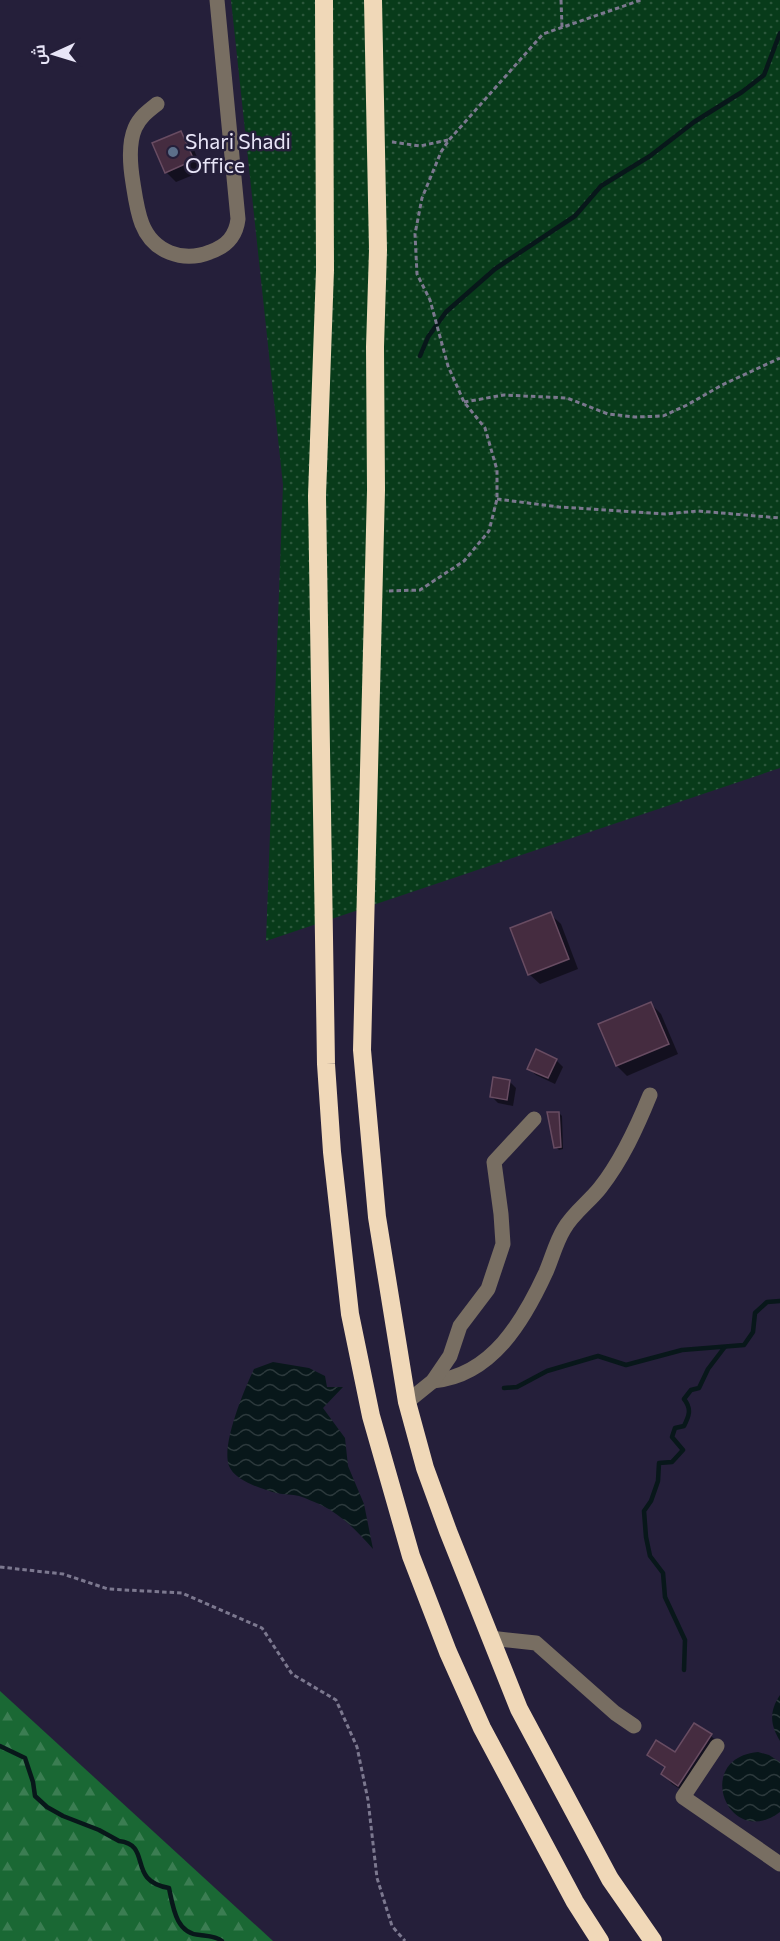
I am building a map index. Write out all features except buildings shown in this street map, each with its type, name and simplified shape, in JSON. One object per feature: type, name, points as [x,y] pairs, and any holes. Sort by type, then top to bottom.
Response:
[{"type":"highway","points":[[324,0],[325,270],[317,496],[326,1064],[332,1152],[350,1314],[370,1416],[411,1556],[448,1652],[482,1728],[575,1902],[600,1941]]},
{"type":"highway","points":[[373,0],[378,250],[375,347],[376,490],[362,1050],[377,1217],[407,1402],[425,1468],[519,1709],[610,1878],[653,1941]]},
{"type":"street","points":[[157,105],[141,116],[134,129],[130,154],[142,226],[153,242],[165,251],[179,256],[204,255],[227,243],[235,234],[238,219],[217,0]]},
{"type":"street","points":[[433,1381],[448,1380],[465,1374],[490,1357],[507,1340],[527,1310],[564,1230],[600,1188],[625,1150],[650,1095]]},
{"type":"street","points":[[407,1402],[433,1381],[450,1356],[460,1326],[488,1289],[503,1244],[494,1162],[534,1119]]},
{"type":"street","points":[[490,1638],[536,1643],[615,1713],[634,1726]]},
{"type":"street","points":[[717,1746],[683,1797],[780,1864]]},
{"type":"path","points":[[561,0],[562,27]]},
{"type":"path","points":[[372,592],[420,590],[464,561],[489,531],[497,499],[497,470],[485,428],[464,402],[448,366],[430,300],[417,274],[416,234],[422,198],[441,152],[543,34],[641,0]]},
{"type":"path","points":[[376,140],[420,146],[449,140]]},
{"type":"path","points":[[464,402],[504,395],[567,399],[608,414],[635,417],[663,416],[780,358]]},
{"type":"path","points":[[497,499],[559,507],[665,514],[698,511],[780,518]]},
{"type":"path","points":[[0,1567],[63,1574],[108,1589],[182,1593],[262,1628],[292,1674],[336,1700],[357,1747],[368,1800],[376,1878],[392,1926],[405,1941]]},
{"type":"green space","points":[[231,0],[780,0],[780,768],[266,941],[283,485]]},
{"type":"green space","points":[[0,1691],[273,1941],[0,1941]]},
{"type":"water","points":[[273,1362],[309,1368],[325,1376],[327,1387],[343,1387],[323,1408],[345,1438],[348,1466],[364,1504],[373,1549],[349,1524],[329,1509],[296,1495],[276,1493],[250,1484],[237,1476],[229,1466],[228,1445],[245,1390],[254,1369]]},
{"type":"water","points":[[780,1695],[780,1741],[772,1718],[776,1701]]},
{"type":"water","points":[[758,1752],[769,1755],[780,1762],[780,1812],[761,1821],[745,1820],[733,1812],[725,1799],[722,1784],[726,1769],[738,1758]]},
{"type":"waterway","points":[[420,356],[428,337],[446,312],[495,269],[575,216],[601,186],[650,156],[694,122],[742,92],[764,75],[780,33]]},
{"type":"waterway","points":[[504,1388],[517,1387],[547,1371],[598,1356],[626,1365],[682,1350],[744,1345],[753,1332],[755,1313],[767,1302],[780,1301]]},
{"type":"waterway","points":[[684,1670],[685,1640],[665,1597],[663,1573],[650,1556],[644,1511],[651,1501],[658,1481],[659,1463],[672,1462],[683,1450],[672,1437],[675,1428],[684,1426],[688,1416],[689,1409],[684,1399],[691,1390],[699,1388],[708,1369],[724,1348]]},
{"type":"waterway","points":[[0,1746],[25,1758],[35,1796],[47,1807],[129,1844],[135,1849],[148,1878],[156,1884],[169,1888],[177,1918],[186,1930],[222,1941]]},
{"type":"place","name":"Shari Shadi Office","points":[[173,152]]}]
